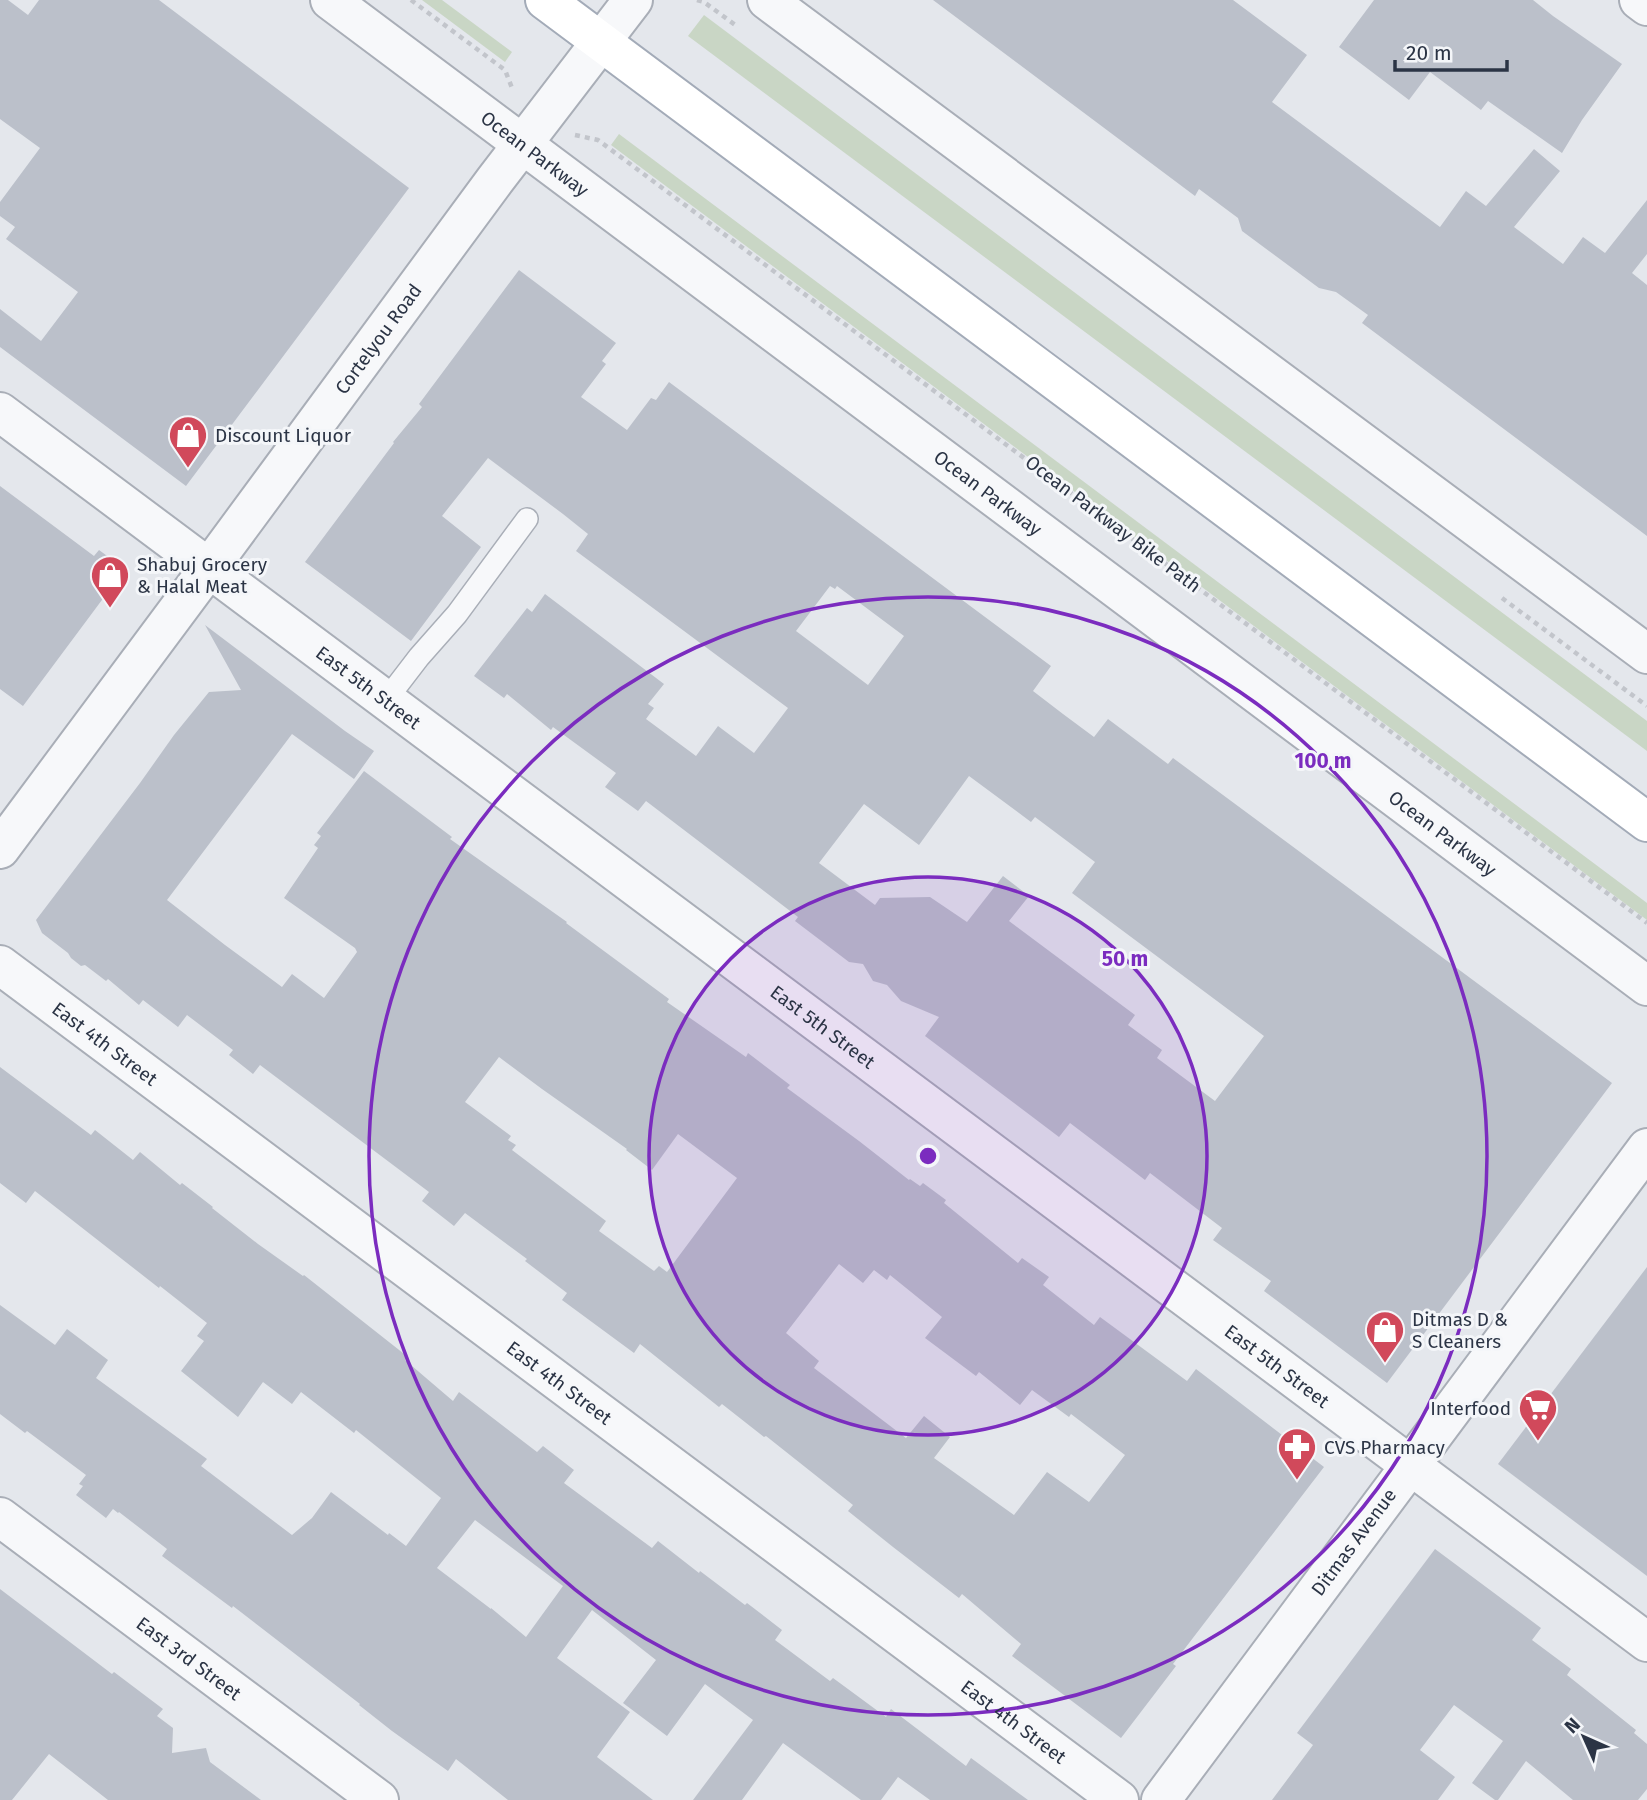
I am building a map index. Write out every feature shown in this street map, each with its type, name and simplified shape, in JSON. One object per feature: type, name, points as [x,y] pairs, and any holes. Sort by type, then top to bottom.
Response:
[{"type":"main road","points":[[545,0],[1647,822]]},
{"type":"street","name":"Ocean Parkway","points":[[330,0],[1647,986]]},
{"type":"street","name":"Cortelyou Road","points":[[0,849],[522,145],[633,0]]},
{"type":"street","points":[[767,0],[1647,654]]},
{"type":"street","points":[[1639,0],[1647,6]]},
{"type":"street","name":"East 5th Street","points":[[0,412],[1647,1642]]},
{"type":"street","name":"East 4th Street","points":[[0,965],[1119,1800]]},
{"type":"street","name":"Ditmas Avenue","points":[[1161,1800],[1647,1148]]},
{"type":"street","name":"East 3rd Street","points":[[0,1517],[379,1800]]},
{"type":"lane","points":[[386,700],[457,614],[527,519]]},
{"type":"path","points":[[411,0],[505,70],[512,88]]},
{"type":"path","name":"Ocean Parkway Bike Path","points":[[575,135],[598,139],[1647,923]]},
{"type":"green space","points":[[422,0],[442,0],[512,52],[505,62]]},
{"type":"green space","points":[[704,15],[1647,721],[1647,751],[688,36]]},
{"type":"green space","points":[[619,134],[1647,903],[1647,920],[611,145]]},
{"type":"building","points":[[0,0],[8,0],[28,15],[39,0],[159,0],[409,188],[186,486],[0,347],[0,309],[41,341],[78,292],[6,239],[15,227],[0,216],[0,202],[40,148],[0,119]]},
{"type":"building","points":[[933,0],[1233,0],[1307,55],[1272,102],[1440,227],[1466,191],[1486,206],[1534,149],[1560,171],[1514,227],[1563,264],[1583,237],[1605,253],[1647,200],[1647,254],[1632,273],[1647,285],[1647,536],[1362,323],[1368,315],[1336,292],[1319,288],[1242,231],[1238,218],[1199,189],[1195,196]]},
{"type":"building","points":[[1374,0],[1533,0],[1622,64],[1562,153],[1488,101],[1481,110],[1430,72],[1409,100],[1339,47]]},
{"type":"building","points":[[519,270],[616,343],[602,361],[606,364],[581,397],[627,430],[651,398],[656,400],[669,382],[1051,666],[1033,691],[1063,714],[1094,737],[1108,719],[1168,764],[1173,758],[1612,1083],[1387,1383],[1264,1291],[1271,1281],[1213,1240],[1222,1228],[1150,1173],[1145,1180],[1070,1123],[1059,1137],[925,1036],[939,1017],[901,1001],[887,985],[873,981],[863,964],[849,962],[795,921],[798,917],[646,801],[638,811],[605,787],[616,773],[553,727],[551,730],[507,694],[504,698],[474,676],[527,608],[532,612],[545,594],[664,684],[648,704],[654,708],[646,719],[696,756],[718,726],[754,753],[788,708],[576,551],[588,534],[563,514],[488,458],[442,516],[481,547],[411,641],[305,562],[422,407],[419,404]],"holes":[[[830,586],[835,589],[837,586],[904,636],[868,685],[796,631]],[[969,776],[1031,822],[1035,817],[1095,862],[1072,893],[1264,1036],[1215,1101],[1157,1058],[1162,1050],[1128,1025],[1135,1015],[1009,921],[1029,896],[1003,876],[967,922],[930,897],[880,898],[875,905],[819,863],[864,804],[919,845]]]},
{"type":"building","points":[[0,486],[94,556],[99,550],[125,569],[23,706],[0,689]]},
{"type":"building","points":[[205,625],[374,751],[354,779],[292,734],[167,900],[282,987],[292,974],[324,998],[357,952],[284,898],[318,848],[314,845],[321,836],[317,833],[364,771],[452,837],[450,839],[669,999],[667,1002],[746,1057],[748,1053],[790,1085],[787,1088],[909,1180],[920,1186],[923,1183],[946,1200],[944,1203],[1018,1263],[1022,1258],[1049,1277],[1043,1285],[1094,1325],[1100,1317],[1187,1381],[1196,1369],[1324,1467],[1173,1664],[1176,1666],[1121,1738],[1012,1656],[1021,1644],[962,1594],[959,1598],[848,1511],[853,1505],[766,1436],[722,1404],[719,1407],[640,1344],[634,1353],[562,1300],[567,1293],[465,1213],[454,1226],[422,1201],[429,1192],[260,1065],[253,1074],[229,1055],[233,1050],[187,1015],[178,1027],[143,1000],[139,1005],[108,979],[106,981],[85,965],[81,966],[42,933],[36,920],[209,692],[241,690]],"holes":[[[499,1057],[652,1170],[678,1134],[737,1178],[667,1272],[659,1266],[654,1271],[599,1231],[606,1221],[512,1150],[516,1145],[508,1140],[511,1136],[465,1102]],[[839,1264],[863,1283],[874,1270],[887,1280],[890,1275],[942,1317],[925,1338],[976,1376],[979,1372],[1020,1405],[1032,1390],[1069,1417],[1071,1414],[1125,1455],[1089,1502],[1047,1472],[1014,1515],[934,1458],[950,1437],[924,1416],[906,1438],[814,1368],[819,1361],[786,1333]]]},
{"type":"building","points":[[0,1067],[91,1135],[95,1130],[133,1160],[140,1152],[408,1357],[405,1360],[453,1401],[459,1392],[537,1452],[543,1446],[574,1470],[564,1483],[652,1548],[658,1541],[699,1573],[700,1571],[745,1605],[747,1603],[782,1630],[775,1640],[830,1681],[833,1678],[886,1717],[891,1709],[966,1766],[971,1758],[1028,1800],[930,1800],[898,1777],[881,1800],[861,1800],[783,1743],[742,1800],[693,1800],[753,1720],[705,1684],[667,1736],[623,1703],[656,1660],[592,1610],[557,1658],[630,1712],[597,1757],[653,1800],[508,1800],[456,1759],[448,1771],[392,1731],[233,1606],[232,1608],[162,1556],[167,1549],[119,1512],[113,1509],[106,1518],[76,1495],[83,1486],[79,1484],[86,1475],[0,1414],[0,1305],[55,1345],[67,1329],[108,1360],[96,1378],[207,1459],[201,1466],[292,1535],[312,1518],[331,1492],[406,1546],[441,1498],[356,1430],[354,1433],[301,1392],[292,1404],[263,1382],[238,1417],[181,1371],[204,1341],[197,1336],[207,1323],[35,1191],[26,1203],[0,1183]],"holes":[[[475,1520],[563,1586],[526,1637],[437,1568]]]},
{"type":"building","points":[[1647,1267],[1647,1576],[1498,1464]]},
{"type":"building","points":[[1435,1549],[1541,1628],[1532,1640],[1571,1669],[1567,1675],[1636,1730],[1634,1733],[1647,1744],[1647,1789],[1638,1800],[1573,1800],[1526,1761],[1498,1800],[1495,1800],[1472,1783],[1503,1741],[1454,1705],[1420,1750],[1455,1777],[1438,1800],[1272,1800],[1313,1745],[1297,1733]]},
{"type":"building","points":[[0,1589],[163,1709],[157,1716],[173,1728],[172,1753],[206,1748],[210,1762],[261,1800],[108,1800],[49,1754],[12,1800],[0,1800]]},
{"type":"place","name":"Discount Liquor","points":[[188,469]]},
{"type":"place","name":"Shabuj Grocery & Halal Meat","points":[[110,609]]},
{"type":"place","name":"Ditmas D & S Cleaners","points":[[1385,1364]]},
{"type":"place","name":"Interfood","points":[[1538,1442]]},
{"type":"place","name":"CVS Pharmacy","points":[[1297,1481]]}]
